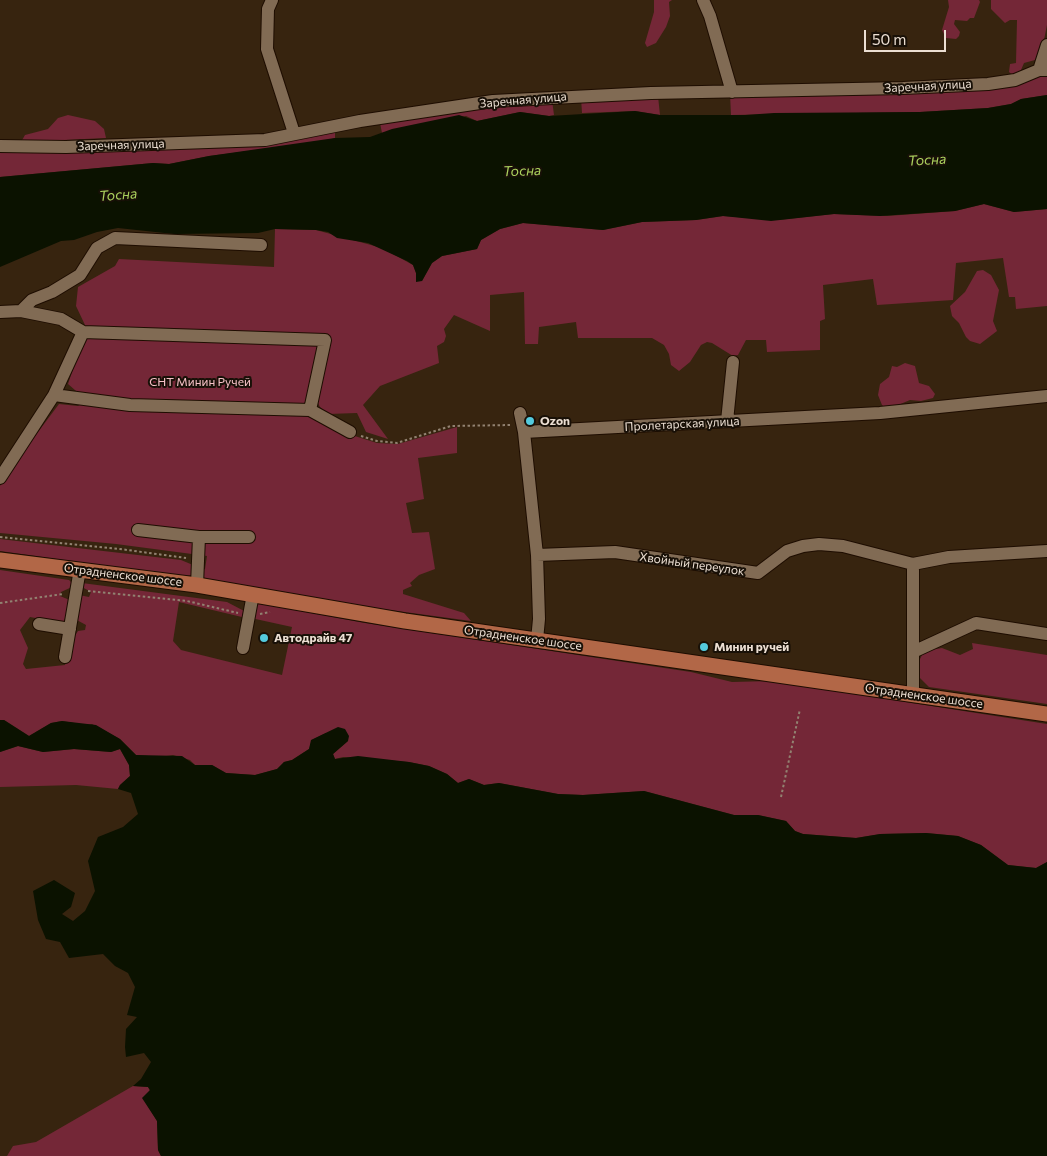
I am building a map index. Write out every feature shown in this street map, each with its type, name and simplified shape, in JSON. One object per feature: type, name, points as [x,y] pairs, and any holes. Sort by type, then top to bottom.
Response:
[{"type":"main road","name":"Отрадненское шоссе","points":[[0,560],[196,585],[406,621],[1047,714]]},
{"type":"street","points":[[272,0],[268,9],[267,49],[294,133]]},
{"type":"street","points":[[703,0],[710,16],[732,92]]},
{"type":"street","points":[[1043,70],[1047,46]]},
{"type":"street","name":"Заречная улица","points":[[0,146],[66,147],[265,140],[294,133],[493,101],[651,93],[903,88],[988,84],[1015,80],[1043,70]]},
{"type":"street","points":[[21,310],[32,300],[52,292],[80,275],[97,248],[115,238],[261,245]]},
{"type":"street","points":[[0,312],[21,310],[61,319],[83,332],[325,340],[310,410]]},
{"type":"street","points":[[0,478],[54,395],[83,332]]},
{"type":"street","points":[[727,421],[733,362]]},
{"type":"street","points":[[54,395],[130,405],[310,410],[350,432]]},
{"type":"street","name":"Пролетарская улица","points":[[522,424],[727,421],[880,413],[1047,396]]},
{"type":"street","points":[[522,424],[537,555],[539,619],[537,640]]},
{"type":"street","points":[[138,530],[199,538],[249,537]]},
{"type":"street","points":[[196,585],[199,538]]},
{"type":"street","name":"Хвойный переулок","points":[[537,555],[615,552],[700,566],[758,573],[787,552],[803,546],[818,544],[843,546],[913,564],[949,557],[1047,551]]},
{"type":"street","points":[[913,564],[914,694]]},
{"type":"street","points":[[65,657],[80,570]]},
{"type":"street","points":[[243,648],[253,594]]},
{"type":"street","points":[[913,652],[976,623],[1047,634]]},
{"type":"street","points":[[39,624],[70,629]]},
{"type":"path","points":[[350,432],[377,441],[397,443],[457,425],[522,424]]},
{"type":"path","points":[[0,538],[120,549],[198,560]]},
{"type":"path","points":[[0,603],[43,598],[76,590],[187,601],[249,616],[274,611]]},
{"type":"path","points":[[781,797],[800,709]]},
{"type":"green space","points":[[654,0],[672,0],[669,2],[670,16],[666,27],[656,43],[647,47],[645,43],[654,12]]},
{"type":"green space","points":[[948,0],[979,0],[980,2],[974,18],[970,18],[967,21],[955,20],[954,24],[960,32],[956,39],[946,38],[942,30],[949,7]]},
{"type":"green space","points":[[991,0],[1047,0],[1047,25],[1043,45],[1035,60],[1024,63],[1021,70],[1014,76],[1009,72],[1010,64],[1016,63],[1017,20],[1010,20],[1005,23],[991,9]]},
{"type":"green space","points":[[1047,75],[1047,95],[1021,99],[1011,104],[988,108],[920,112],[731,115],[730,94]]},
{"type":"green space","points":[[658,96],[660,115],[635,111],[582,113],[581,98]]},
{"type":"green space","points":[[552,100],[554,115],[549,116],[520,112],[477,121],[466,116],[382,133],[380,123],[462,109]]},
{"type":"green space","points":[[68,115],[95,121],[104,129],[106,138],[21,142],[25,135],[48,129],[58,118]]},
{"type":"green space","points":[[335,130],[335,138],[321,142],[209,156],[169,164],[153,163],[0,177],[0,149]]},
{"type":"green space","name":"СНТ Минин Ручей","points":[[984,204],[1014,212],[1047,209],[1047,306],[1016,309],[1015,297],[1009,297],[1003,258],[956,263],[953,300],[877,305],[873,279],[823,285],[825,319],[820,321],[820,350],[767,352],[766,340],[746,340],[738,355],[733,356],[707,342],[701,345],[690,362],[679,371],[671,365],[669,354],[664,345],[652,338],[578,338],[576,322],[539,327],[538,344],[525,344],[524,292],[490,295],[490,331],[454,315],[444,329],[446,336],[444,342],[437,346],[439,363],[380,386],[363,405],[388,439],[366,432],[357,413],[328,414],[320,407],[317,401],[312,417],[342,432],[377,443],[398,444],[457,427],[457,453],[418,458],[424,499],[406,503],[412,533],[429,532],[435,569],[419,575],[410,583],[412,586],[403,590],[403,594],[464,613],[471,621],[301,598],[209,582],[203,578],[202,570],[205,569],[207,556],[116,544],[0,533],[0,486],[5,476],[59,404],[78,406],[83,403],[83,397],[68,384],[85,333],[85,325],[76,306],[78,287],[115,266],[119,259],[274,267],[275,229],[316,230],[382,248],[413,265],[416,281],[422,281],[432,263],[442,256],[477,249],[481,240],[500,229],[523,223],[603,230],[642,222],[696,220],[723,216],[778,220],[834,214],[887,216],[955,211]]},
{"type":"green space","points":[[983,270],[991,275],[999,290],[993,321],[997,331],[980,344],[970,341],[966,337],[959,323],[952,316],[950,306],[965,292],[977,271]]},
{"type":"green space","points":[[905,363],[915,366],[919,383],[929,386],[935,394],[933,398],[921,401],[910,400],[891,408],[886,408],[882,405],[878,395],[880,384],[889,377],[892,366],[897,367]]},
{"type":"green space","points":[[0,539],[181,560],[193,565],[192,575],[120,568],[0,551]]},
{"type":"green space","points":[[0,570],[69,580],[72,583],[72,587],[61,592],[60,596],[72,601],[63,623],[30,617],[20,630],[28,648],[23,664],[26,669],[65,665],[74,637],[78,631],[85,630],[86,625],[75,619],[79,595],[89,597],[91,592],[82,587],[82,583],[227,602],[246,612],[246,618],[179,602],[173,641],[181,650],[282,675],[292,627],[251,618],[258,603],[365,623],[691,672],[732,682],[771,681],[1047,724],[1047,862],[1036,868],[1008,865],[981,845],[958,836],[926,833],[881,834],[856,838],[803,834],[795,831],[786,821],[758,815],[734,815],[644,791],[583,795],[558,794],[499,783],[484,785],[469,779],[458,783],[447,774],[429,766],[409,762],[343,757],[335,759],[333,754],[348,741],[326,733],[312,740],[309,749],[292,760],[284,762],[277,769],[255,775],[226,773],[212,765],[195,765],[190,760],[173,755],[160,757],[136,755],[120,739],[92,724],[86,725],[62,721],[51,723],[29,736],[4,720],[0,720]]},
{"type":"green space","points":[[972,643],[1047,655],[1047,704],[929,687],[919,677],[919,661],[924,651],[942,648],[960,655],[973,649]]},
{"type":"green space","points":[[18,746],[43,752],[74,749],[111,752],[120,749],[129,765],[130,776],[118,789],[76,785],[0,787],[0,752]]},
{"type":"green space","points":[[133,1086],[148,1087],[150,1091],[143,1098],[157,1121],[158,1150],[161,1156],[7,1156],[13,1146],[36,1142]]},
{"type":"water","name":"Тосна","points":[[1047,95],[1047,209],[1014,212],[984,204],[955,211],[880,216],[834,214],[771,221],[723,216],[696,220],[642,222],[603,230],[523,223],[500,229],[481,240],[477,249],[442,256],[432,263],[422,281],[416,282],[416,273],[413,265],[407,261],[368,243],[337,238],[328,232],[316,230],[275,229],[258,233],[174,234],[118,228],[97,232],[74,240],[61,241],[0,267],[0,177],[153,163],[169,164],[209,156],[335,138],[370,137],[392,129],[459,115],[477,121],[520,112],[549,116],[635,111],[660,115],[920,112],[988,108],[1011,104],[1021,99]]},
{"type":"water","points":[[0,720],[4,720],[29,736],[51,723],[62,721],[96,725],[120,739],[136,755],[182,756],[195,765],[212,765],[226,773],[255,775],[277,769],[284,762],[292,760],[309,749],[311,740],[338,727],[345,729],[349,736],[348,741],[333,754],[335,759],[358,756],[409,762],[429,766],[447,774],[458,783],[469,779],[484,785],[499,783],[558,794],[583,795],[644,791],[734,815],[758,815],[786,821],[795,831],[803,834],[856,838],[880,834],[926,833],[958,836],[981,845],[1008,865],[1036,868],[1047,862],[1047,1156],[161,1156],[158,1150],[157,1121],[142,1098],[150,1090],[148,1087],[133,1086],[141,1079],[151,1062],[144,1053],[126,1057],[126,1029],[137,1017],[127,1015],[135,987],[128,973],[115,966],[103,954],[69,958],[60,942],[46,939],[38,920],[33,891],[54,880],[75,893],[71,907],[62,914],[73,921],[85,911],[95,891],[88,861],[98,837],[123,827],[138,814],[131,793],[118,789],[130,776],[129,765],[120,749],[111,752],[74,749],[43,752],[18,746],[0,752]]},
{"type":"place","name":"Ozon","points":[[530,421]]},
{"type":"place","name":"Автодрайв 47","points":[[264,638]]},
{"type":"place","name":"Минин ручей","points":[[704,647]]}]
